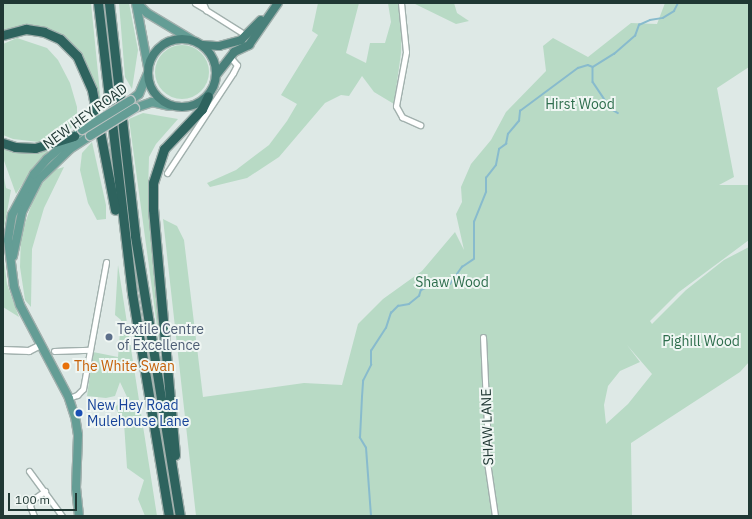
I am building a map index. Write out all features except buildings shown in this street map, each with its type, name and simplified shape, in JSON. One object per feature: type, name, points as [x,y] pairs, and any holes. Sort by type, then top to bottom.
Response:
[{"type":"highway","points":[[98,3],[132,293]]},
{"type":"highway","points":[[109,3],[135,236],[180,516]]},
{"type":"highway","points":[[208,96],[189,107],[170,106],[153,92],[148,70],[152,56],[167,42],[179,39],[192,40],[202,44],[219,46],[241,40],[247,36],[272,3]]},
{"type":"highway","points":[[180,516],[153,209],[153,183],[164,149],[202,109],[217,74],[230,57],[248,45],[278,3]]},
{"type":"highway","points":[[3,35],[26,29],[52,35],[68,45],[84,68],[92,90],[132,293],[169,516]]},
{"type":"highway","points":[[202,44],[212,55],[217,74]]},
{"type":"highway","points":[[219,46],[230,57]]},
{"type":"highway","points":[[3,143],[15,147],[35,148],[78,133]]},
{"type":"main road","points":[[136,3],[147,13],[192,40]]},
{"type":"main road","points":[[136,3],[148,70]]},
{"type":"main road","name":"NEW HEY ROAD","points":[[79,516],[76,488],[78,435],[69,398],[20,305],[11,266],[8,240],[12,215],[18,201],[34,174],[78,133],[139,94],[148,70]]},
{"type":"main road","name":"NEW HEY ROAD","points":[[11,266],[17,229],[29,195],[52,164],[90,136],[135,108],[152,102],[170,106]]},
{"type":"street","points":[[195,3],[241,32]]},
{"type":"street","points":[[203,3],[206,10]]},
{"type":"street","points":[[402,3],[406,52],[396,106],[402,117],[420,125]]},
{"type":"street","points":[[167,173],[233,73],[237,65],[230,57]]},
{"type":"street","points":[[69,398],[77,395],[83,389],[106,262]]},
{"type":"street","name":"SHAW LANE","points":[[483,337],[488,448],[486,455],[494,516]]},
{"type":"street","points":[[3,350],[29,351],[41,345]]},
{"type":"street","points":[[54,351],[90,350]]},
{"type":"street","points":[[29,471],[62,516]]},
{"type":"street","points":[[34,516],[30,506],[32,500],[45,491]]},
{"type":"green space","points":[[3,3],[91,3],[102,113],[99,115],[90,78],[56,35],[3,32]]},
{"type":"green space","points":[[119,3],[129,3],[138,50],[132,89],[125,77]]},
{"type":"green space","points":[[318,3],[359,3],[346,53],[366,63],[370,43],[385,43],[391,22],[388,3],[399,3],[402,19],[401,53],[394,104],[374,92],[362,76],[349,96],[341,95],[325,103],[279,157],[247,178],[210,187],[207,183],[236,170],[269,145],[287,121],[297,104],[281,95],[318,35],[312,31]]},
{"type":"green space","points":[[413,3],[454,3],[457,13],[469,21],[456,24]]},
{"type":"green space","points":[[665,3],[749,3],[749,67],[717,88],[734,177],[719,185],[749,185],[749,240],[679,292],[650,321],[652,324],[686,290],[724,260],[749,247],[749,362],[740,372],[631,443],[632,516],[196,516],[163,219],[177,226],[184,240],[203,397],[304,383],[342,385],[358,324],[383,299],[422,271],[455,232],[464,250],[456,214],[462,202],[461,187],[471,164],[491,140],[506,112],[546,71],[543,46],[553,38],[588,57],[631,23],[657,24]],"holes":[[[627,345],[652,374],[628,404],[606,424],[604,405],[608,386],[620,371],[640,362]]]},
{"type":"green space","points":[[17,38],[47,48],[58,60],[70,83],[77,107],[77,122],[62,137],[39,142],[13,139],[3,135],[3,44]]},
{"type":"green space","points":[[177,45],[187,45],[197,49],[205,57],[209,67],[209,77],[205,87],[197,95],[187,99],[177,99],[167,95],[159,87],[155,77],[155,67],[159,57],[167,49]]},
{"type":"green space","points":[[143,113],[178,119],[156,144],[149,157],[148,194],[160,348],[129,119]]},
{"type":"green space","points":[[92,142],[106,205],[106,219],[97,220],[88,203],[80,170],[82,153]]},
{"type":"green space","points":[[3,147],[29,152],[52,148],[35,165],[16,194],[3,158]]},
{"type":"green space","points":[[64,167],[44,208],[32,249],[31,307],[25,300],[20,267],[21,235],[32,203],[42,184],[54,170]]},
{"type":"green space","points":[[3,173],[6,188],[11,190],[3,234]]},
{"type":"green space","points":[[3,254],[7,284],[19,317],[3,307]]},
{"type":"green space","points":[[118,265],[157,516],[145,516],[138,499],[144,480],[127,468],[124,423],[115,407],[127,397],[120,382],[115,396],[106,398],[87,396],[93,352],[118,357],[121,320],[115,315]]},
{"type":"waterway","points":[[371,516],[366,448],[360,438],[363,381],[371,365],[371,351],[386,328],[391,313],[398,306],[409,304],[419,296],[421,290],[428,287],[450,284],[462,267],[474,259],[474,222],[486,192],[486,178],[496,165],[499,149],[506,144],[508,134],[519,121],[520,111],[578,68],[588,65],[593,67],[614,54],[635,36],[639,25],[650,20],[663,18],[674,11],[678,3]]},
{"type":"waterway","points":[[593,67],[593,82],[611,109],[618,113]]},
{"type":"place","name":"Textile Centre of Excellence","points":[[109,337]]},
{"type":"place","name":"The White Swan","points":[[66,366]]},
{"type":"place","name":"New Hey Road Mulehouse Lane","points":[[79,413]]},
{"type":"park label","name":"Hirst Wood","points":[[580,104]]},
{"type":"park label","name":"Shaw Wood","points":[[452,282]]},
{"type":"park label","name":"Pighill Wood","points":[[701,341]]}]
